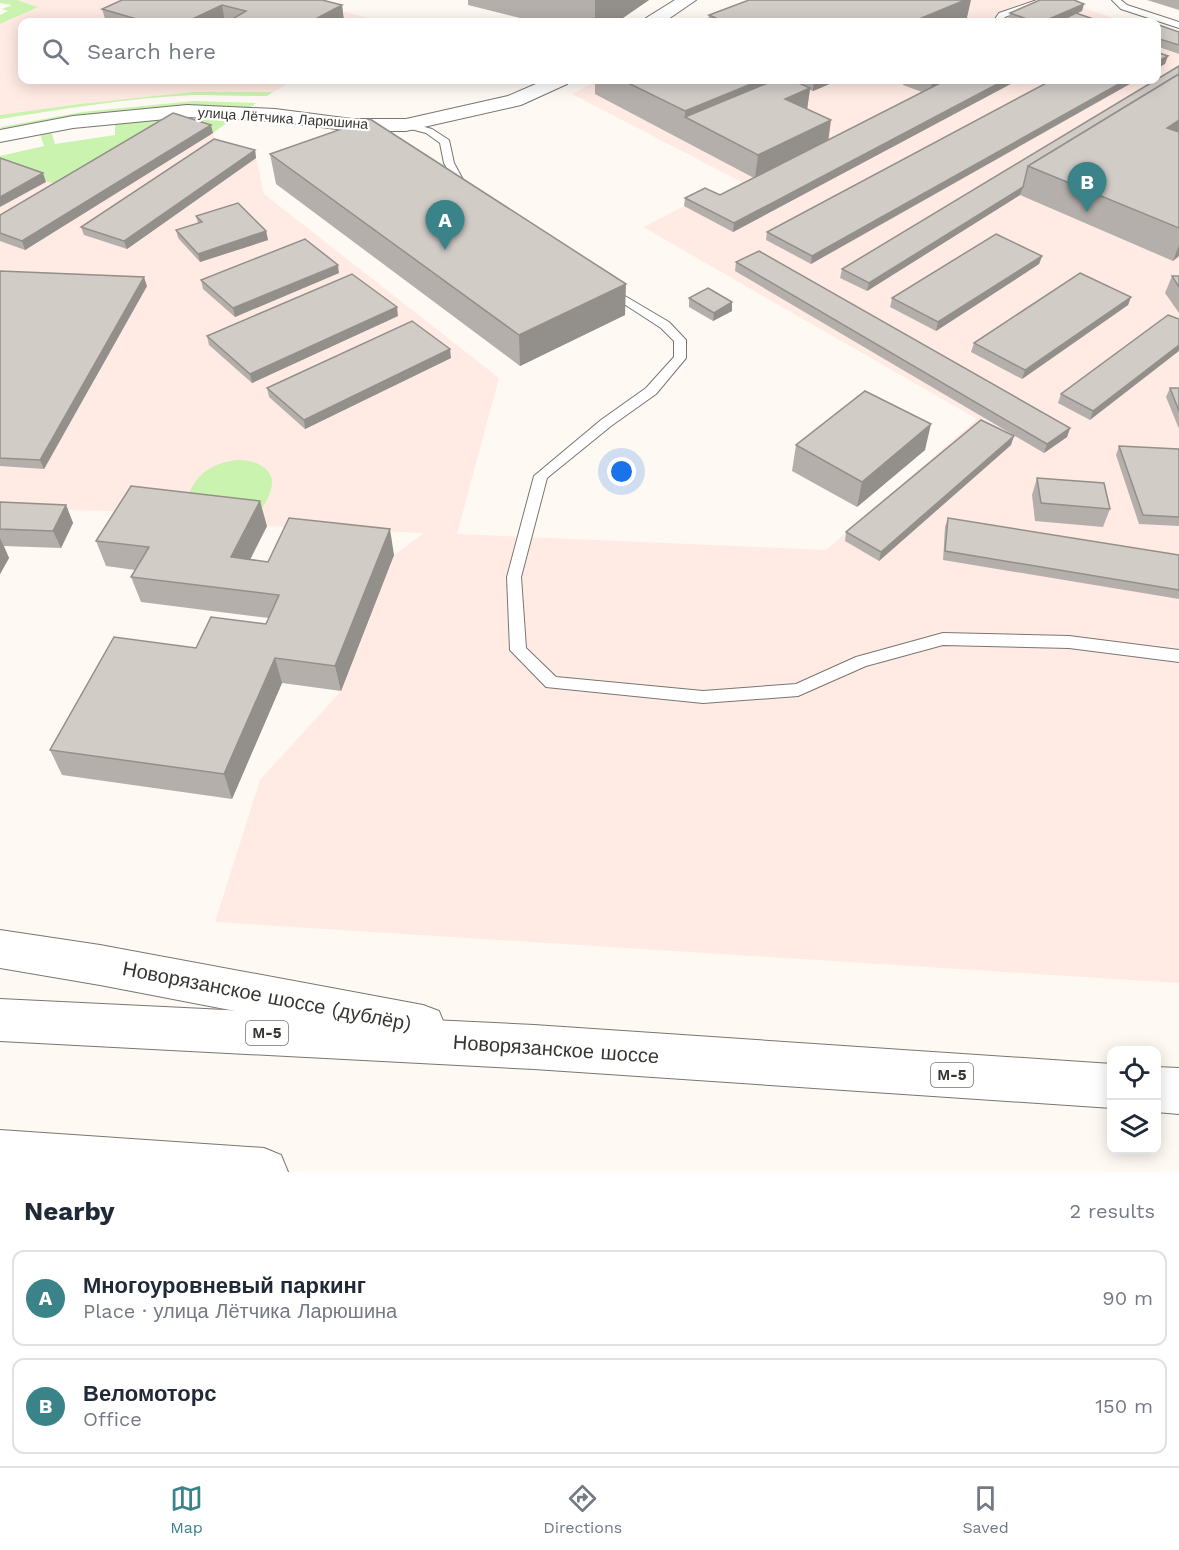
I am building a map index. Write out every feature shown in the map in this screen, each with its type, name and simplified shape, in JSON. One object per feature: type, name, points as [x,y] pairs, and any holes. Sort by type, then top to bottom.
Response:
[{"type":"main road","name":"Новорязанское шоссе (дублёр)","points":[[0,949],[111,967],[534,1047]]},
{"type":"main road","name":"Новорязанское шоссе","points":[[0,1020],[534,1047],[1107,1086]]},
{"type":"main road","points":[[1161,1089],[1179,1091]]},
{"type":"main road","points":[[0,1154],[264,1172]]},
{"type":"street","points":[[658,18],[687,0]]},
{"type":"street","name":"улица Лётчика Ларюшина","points":[[0,136],[73,122],[186,111],[275,115],[352,125],[406,125],[514,101],[551,84]]},
{"type":"lane","points":[[1000,18],[1002,15],[1045,0]]},
{"type":"lane","points":[[1116,0],[1124,7],[1158,18]]},
{"type":"lane","points":[[1161,19],[1179,25]]},
{"type":"lane","points":[[406,125],[429,131],[445,142],[449,163],[462,190],[479,203]]},
{"type":"lane","points":[[594,281],[665,325],[680,340],[680,358],[651,391],[606,423],[541,476],[514,577],[518,650],[552,683],[703,697],[798,690],[862,662],[943,639],[1069,642],[1179,656]]},
{"type":"shaded area","points":[[17,0],[301,0],[368,18],[18,18],[18,84],[287,84],[273,92],[193,92],[0,115],[0,24],[38,7]]},
{"type":"shaded area","points":[[803,0],[1059,0],[1113,18],[752,18]]},
{"type":"shaded area","points":[[1161,34],[1179,40],[1179,983],[215,922],[260,780],[341,691],[394,555],[424,533],[267,526],[140,512],[0,508],[0,165],[175,121],[213,133],[216,147],[256,158],[264,194],[499,378],[457,534],[826,550],[977,419],[643,227],[704,196],[719,203],[751,187],[572,94],[591,84],[1161,84]]},
{"type":"green space","points":[[0,0],[17,0],[38,7],[0,24],[0,15],[8,11],[2,9],[12,5],[0,3]]},
{"type":"green space","points":[[193,92],[273,92],[267,96],[193,95],[144,99],[0,119],[0,115]]},
{"type":"green space","points":[[194,101],[256,103],[250,108],[219,106],[124,111],[0,131],[1,127],[82,112]]},
{"type":"green space","points":[[177,117],[234,118],[213,133],[175,121],[64,187],[0,165],[0,156],[44,146],[40,134],[51,131],[55,144],[115,135],[115,122]]},
{"type":"green space","points":[[236,460],[250,461],[260,465],[269,473],[272,480],[269,495],[251,525],[179,516],[198,478],[213,467]]},
{"type":"building","points":[[122,0],[322,0],[342,5],[318,18],[234,18],[246,11],[222,5],[194,18],[133,18],[102,9]]},
{"type":"building","points":[[749,0],[965,0],[922,18],[716,18],[709,15]]},
{"type":"building","points":[[1040,0],[1074,0],[1084,4],[1051,18],[1024,18],[1010,13]]},
{"type":"building","points":[[1076,13],[1090,18],[1066,18]]},
{"type":"building","points":[[1161,26],[1179,32],[1179,45],[1161,40]]},
{"type":"building","points":[[1179,66],[1179,74],[1028,166],[1023,187],[869,283],[842,269],[1149,84],[1161,84],[1161,77]]},
{"type":"building","points":[[1179,74],[1179,120],[1167,128],[1179,132],[1179,228],[1028,166]]},
{"type":"building","points":[[630,84],[751,84],[685,111]]},
{"type":"building","points":[[765,84],[801,84],[810,88],[785,99],[831,120],[758,155],[685,117]]},
{"type":"building","points":[[938,84],[997,84],[734,223],[685,198],[705,188],[720,195]]},
{"type":"building","points":[[1044,84],[1119,84],[812,256],[767,232]]},
{"type":"building","points":[[173,113],[211,125],[22,241],[0,233],[0,215]]},
{"type":"building","points":[[370,119],[626,284],[519,335],[270,154]]},
{"type":"building","points":[[214,139],[255,150],[124,241],[81,227]]},
{"type":"building","points":[[0,158],[43,173],[0,197]]},
{"type":"building","points":[[238,203],[266,231],[198,254],[176,230],[202,222],[196,216]]},
{"type":"building","points":[[996,234],[1042,256],[938,322],[892,298]]},
{"type":"building","points":[[305,239],[338,265],[233,308],[201,280]]},
{"type":"building","points":[[759,251],[1070,428],[1047,444],[736,262]]},
{"type":"building","points":[[0,271],[144,277],[40,460],[0,458]]},
{"type":"building","points":[[1080,273],[1131,297],[1025,370],[974,343]]},
{"type":"building","points":[[352,274],[397,307],[250,374],[207,336]]},
{"type":"building","points":[[1172,276],[1179,276],[1179,287]]},
{"type":"building","points":[[708,288],[732,302],[714,313],[689,298]]},
{"type":"building","points":[[1168,315],[1179,319],[1179,345],[1093,411],[1061,394]]},
{"type":"building","points":[[412,321],[450,349],[304,420],[267,388]]},
{"type":"building","points":[[1170,388],[1179,388],[1179,411]]},
{"type":"building","points":[[865,391],[931,424],[862,482],[796,445]]},
{"type":"building","points":[[981,420],[1014,436],[881,552],[846,532]]},
{"type":"building","points":[[1119,446],[1179,449],[1179,517],[1143,515]]},
{"type":"building","points":[[1037,478],[1104,483],[1110,509],[1041,503]]},
{"type":"building","points":[[131,486],[260,501],[231,557],[268,562],[289,518],[390,529],[335,666],[275,658],[224,774],[50,750],[114,637],[196,648],[211,617],[266,624],[279,595],[131,577],[149,547],[96,541]]},
{"type":"building","points":[[0,502],[66,505],[53,531],[0,529]]},
{"type":"building","points":[[948,518],[1179,555],[1179,590],[945,551]]},
{"type":"place","name":"Веломоторс","points":[[1087,212]]},
{"type":"place","name":"Многоуровневый паркинг","points":[[445,250]]}]
